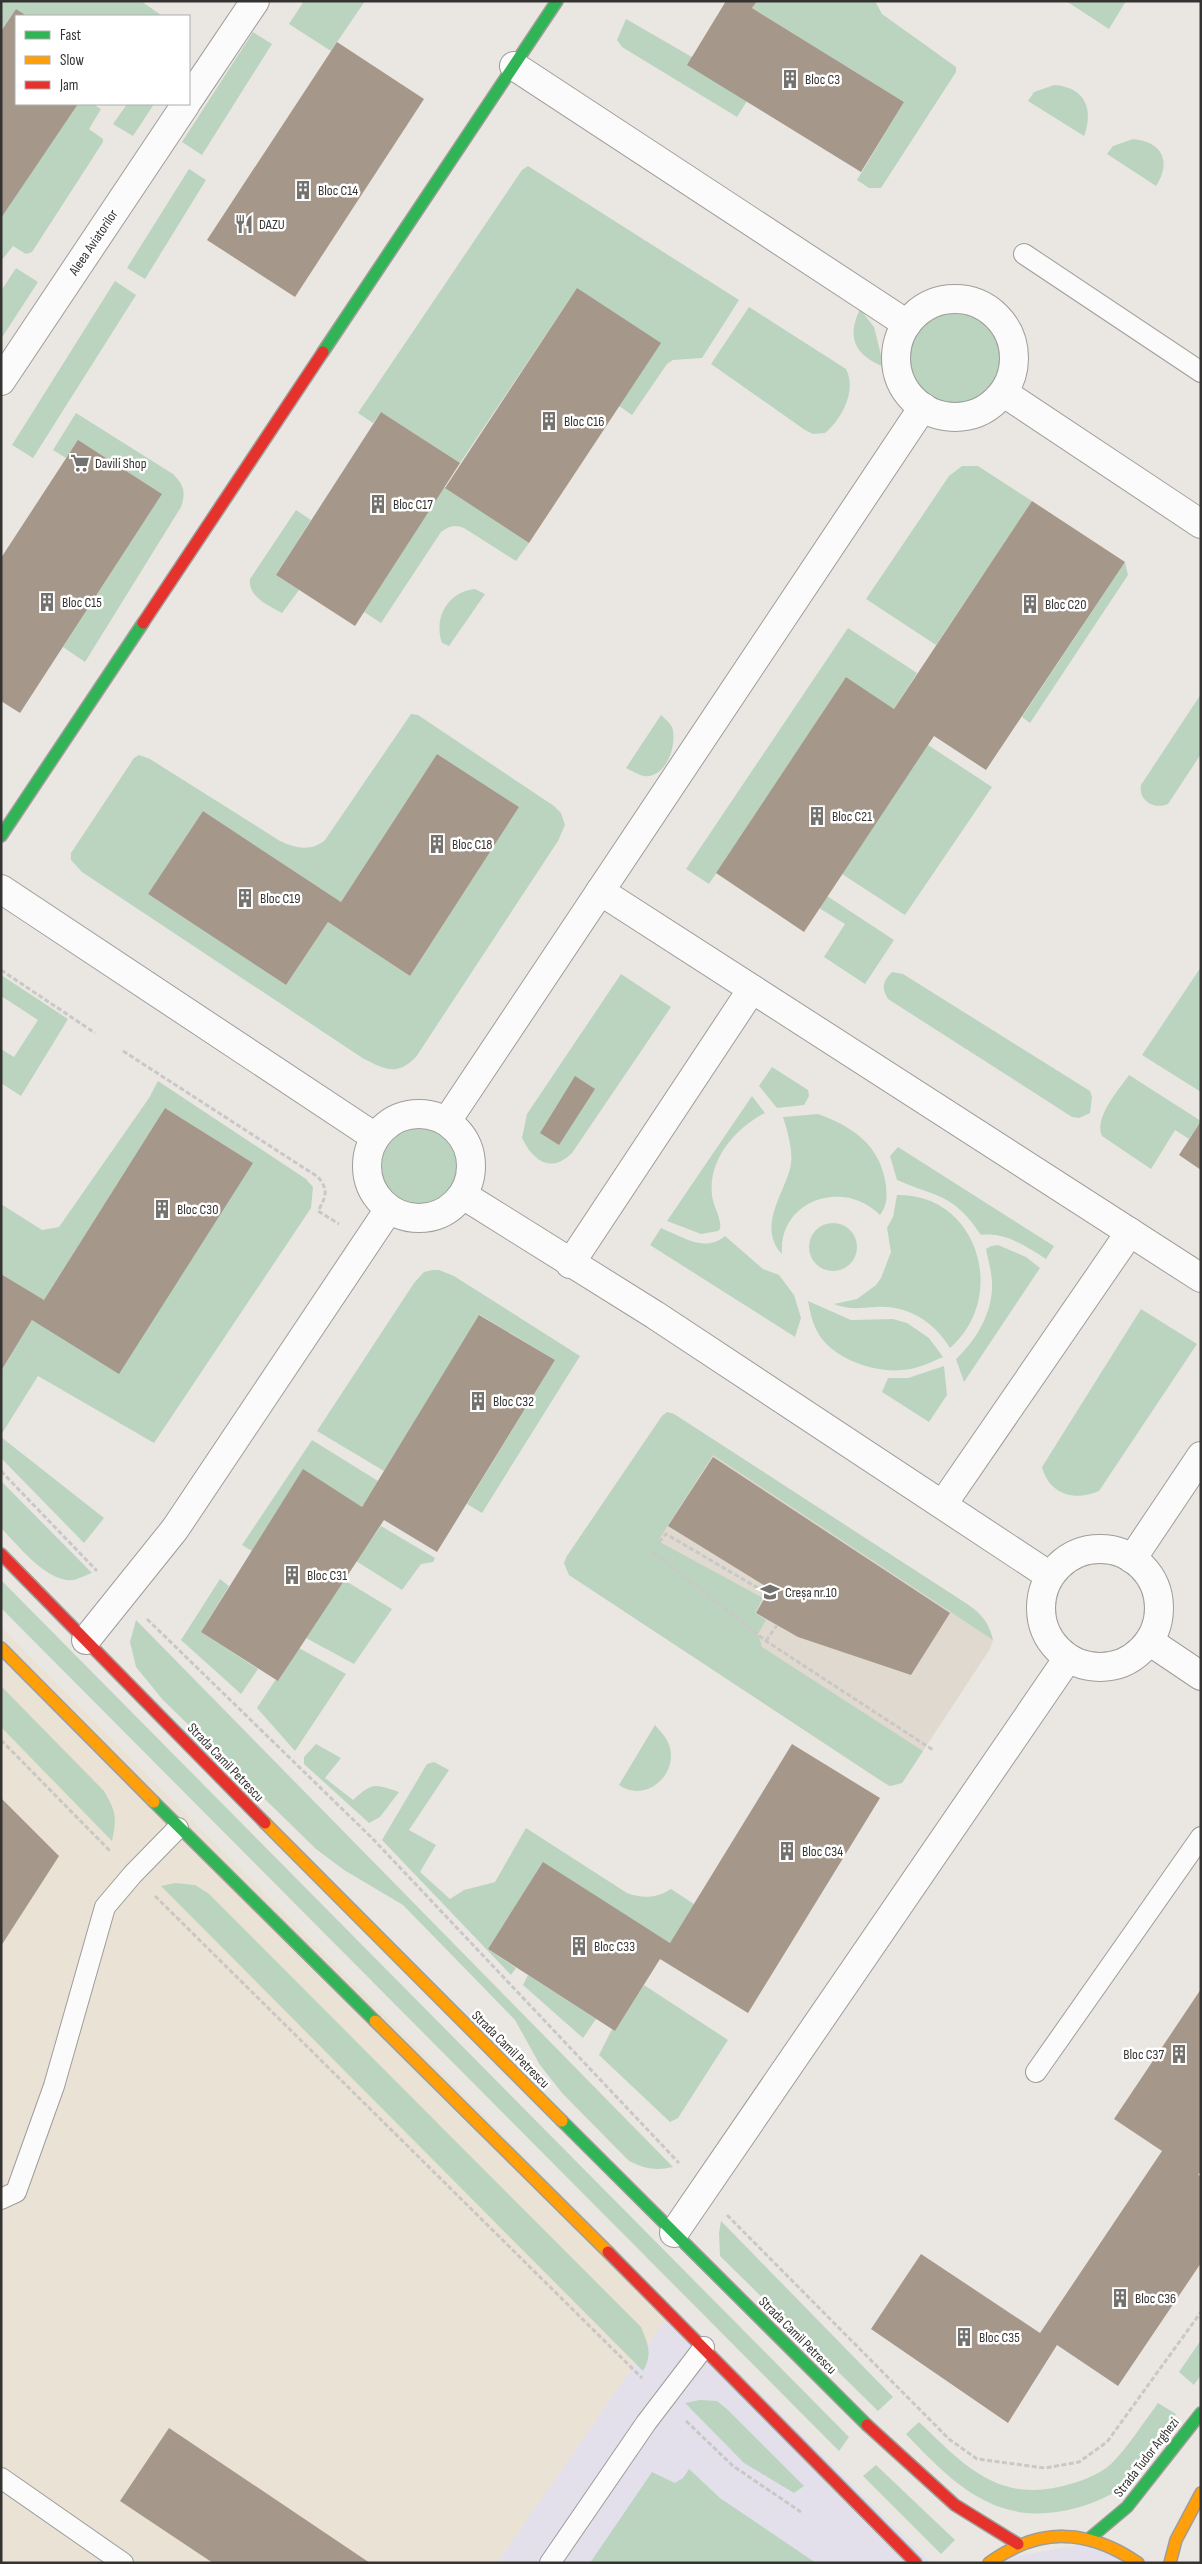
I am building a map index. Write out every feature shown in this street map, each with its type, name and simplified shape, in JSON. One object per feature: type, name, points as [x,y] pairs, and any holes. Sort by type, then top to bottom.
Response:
[{"type":"street","points":[[190,98],[255,1]]},
{"type":"street","points":[[1,836],[557,1]]},
{"type":"street","points":[[514,66],[907,324]]},
{"type":"street","name":"Aleea Aviatorilor","points":[[1,381],[185,105]]},
{"type":"street","points":[[961,299],[976,303],[989,310],[1005,327],[1014,348],[1015,364],[1011,379],[1004,393],[981,412],[966,416],[936,414],[923,407],[906,391],[897,369],[899,338],[907,324],[917,313],[945,300],[961,299]]},
{"type":"street","points":[[1004,393],[1201,524]]},
{"type":"street","points":[[447,1121],[923,407]]},
{"type":"street","points":[[1,889],[375,1136]]},
{"type":"street","points":[[600,891],[1201,1278]]},
{"type":"street","points":[[570,1264],[752,989]]},
{"type":"street","points":[[416,1113],[432,1114],[447,1121],[460,1132],[470,1155],[470,1180],[463,1195],[452,1208],[437,1216],[421,1219],[404,1217],[389,1209],[377,1198],[370,1183],[366,1167],[368,1151],[375,1136],[386,1124],[400,1117],[416,1113]]},
{"type":"street","points":[[463,1195],[655,1316],[944,1504],[1050,1576]]},
{"type":"street","points":[[86,1640],[175,1529],[389,1209]]},
{"type":"street","points":[[944,1504],[1130,1232]]},
{"type":"street","points":[[1132,1559],[1201,1456]]},
{"type":"street","points":[[1097,1549],[1115,1551],[1132,1559],[1146,1571],[1155,1587],[1159,1605],[1157,1624],[1149,1641],[1137,1654],[1121,1664],[1103,1667],[1085,1665],[1068,1658],[1054,1645],[1045,1630],[1041,1611],[1043,1593],[1050,1576],[1063,1562],[1079,1553],[1097,1549]]},
{"type":"street","name":"Strada Camil Petrescu","points":[[1,1554],[414,1975],[929,2484],[954,2505],[1018,2544]]},
{"type":"street","points":[[1149,1641],[1201,1676]]},
{"type":"street","points":[[1,1648],[178,1828],[704,2347],[916,2563]]},
{"type":"street","points":[[674,2233],[1068,1658]]},
{"type":"street","name":"Strada Tudor Arghezi","points":[[1090,2538],[1127,2507],[1201,2413]]},
{"type":"street","points":[[1170,2563],[1176,2540],[1201,2493]]},
{"type":"street","points":[[989,2563],[1018,2544],[1054,2535],[1090,2538],[1124,2551],[1138,2563]]},
{"type":"lane","points":[[1024,254],[1201,372]]},
{"type":"lane","points":[[1,2199],[16,2192],[50,2095],[105,1907],[132,1874],[178,1828]]},
{"type":"lane","points":[[1036,2072],[1201,1837]]},
{"type":"lane","points":[[550,2563],[663,2399],[704,2347]]},
{"type":"lane","points":[[1,2478],[123,2563]]},
{"type":"path","points":[[1,970],[95,1033]]},
{"type":"path","points":[[124,1051],[318,1177],[325,1185],[326,1195],[318,1210],[347,1230]]},
{"type":"path","points":[[1,1471],[98,1573]]},
{"type":"path","points":[[660,1542],[666,1534],[763,1591],[765,1587]]},
{"type":"path","points":[[653,1552],[766,1641],[933,1750]]},
{"type":"path","points":[[140,1613],[372,1838],[676,2160]]},
{"type":"path","points":[[766,1641],[777,1625]]},
{"type":"path","points":[[1,1740],[132,1874],[663,2399],[733,2466],[801,2512]]},
{"type":"path","points":[[722,2210],[949,2439],[977,2459],[1045,2468],[1078,2462],[1107,2442],[1201,2312]]},
{"type":"shaded area","name":"Creșa nr.10","points":[[667,1412],[674,1414],[976,1610],[985,1620],[993,1640],[990,1649],[902,1783],[890,1786],[883,1782],[569,1575],[564,1563],[567,1556],[662,1416]]},
{"type":"shaded area","points":[[1,1627],[674,2308],[497,2563],[1,2563]]},
{"type":"shaded area","points":[[674,2308],[931,2563],[497,2563]]},
{"type":"shaded area","points":[[1110,2539],[1153,2563],[979,2563]]},
{"type":"green space","points":[[1,1],[141,1],[161,15],[25,15],[16,9],[1,30]]},
{"type":"green space","points":[[304,1],[365,1],[331,51],[289,24]]},
{"type":"green space","points":[[757,1],[875,1],[882,14],[956,67],[956,72],[881,188],[869,188],[857,180],[904,102],[752,8]]},
{"type":"green space","points":[[1066,1],[1126,1],[1109,29]]},
{"type":"green space","points":[[626,19],[692,57],[747,101],[737,117],[622,47],[617,40]]},
{"type":"green space","points":[[253,32],[272,44],[202,155],[182,142]]},
{"type":"green space","points":[[1054,85],[1073,90],[1084,101],[1088,117],[1084,136],[1028,101],[1034,92]]},
{"type":"green space","points":[[77,105],[95,105],[101,109],[89,129],[103,139],[103,142],[32,252],[26,254],[13,246],[1,261],[1,217]]},
{"type":"green space","points":[[126,105],[153,105],[133,136],[113,124]]},
{"type":"green space","points":[[1133,139],[1151,144],[1161,154],[1163,169],[1156,186],[1107,154],[1113,146]]},
{"type":"green space","points":[[528,166],[739,300],[702,358],[673,360],[667,364],[632,415],[619,406],[577,288],[460,463],[381,412],[373,423],[358,413],[522,170]]},
{"type":"green space","points":[[189,169],[206,180],[145,279],[127,268]]},
{"type":"green space","points":[[16,268],[38,282],[1,339],[1,291]]},
{"type":"green space","points":[[115,281],[136,295],[33,458],[12,445]]},
{"type":"green space","points":[[749,307],[846,369],[849,377],[849,395],[837,420],[825,433],[813,434],[805,430],[711,364]]},
{"type":"green space","points":[[860,309],[874,327],[884,367],[866,357],[856,344],[854,329]]},
{"type":"green space","points":[[955,314],[972,317],[987,327],[997,342],[1000,359],[997,376],[987,391],[972,401],[955,404],[938,401],[923,391],[913,376],[910,359],[913,342],[923,327],[938,317]]},
{"type":"green space","points":[[76,413],[173,474],[182,485],[184,493],[181,507],[85,662],[63,647],[162,494],[79,441],[66,458],[53,450]]},
{"type":"green space","points":[[962,466],[978,466],[1032,501],[936,645],[866,599],[949,476]]},
{"type":"green space","points":[[444,487],[529,543],[516,561],[464,528],[452,526],[447,528],[441,532],[381,623],[364,612]]},
{"type":"green space","points":[[296,510],[311,520],[276,575],[299,590],[282,613],[256,596],[252,591],[250,579]]},
{"type":"green space","points":[[1125,562],[1128,575],[1030,723],[1022,717]]},
{"type":"green space","points":[[475,589],[485,594],[449,646],[442,643],[440,624],[441,615],[445,607],[457,595]]},
{"type":"green space","points":[[848,628],[917,673],[894,709],[846,677],[709,884],[686,869]]},
{"type":"green space","points":[[1201,694],[1201,754],[1168,804],[1158,806],[1148,803],[1142,796],[1141,785]]},
{"type":"green space","points":[[411,714],[418,715],[554,806],[561,813],[565,825],[558,841],[416,1057],[403,1067],[397,1069],[385,1068],[364,1059],[82,872],[71,860],[71,853],[134,758],[139,755],[150,759],[280,841],[303,848],[320,844],[325,840]],"holes":[[[437,754],[519,807],[410,976],[328,922],[286,985],[148,894],[203,811],[341,902]]]},
{"type":"green space","points":[[661,715],[672,727],[672,751],[664,766],[658,772],[644,776],[637,774],[626,768]]},
{"type":"green space","points":[[928,745],[992,787],[905,915],[842,874]]},
{"type":"green space","points":[[827,896],[894,940],[865,984],[824,957],[845,924],[819,908]]},
{"type":"green space","points":[[1201,967],[1201,1092],[1142,1055]]},
{"type":"green space","points":[[892,972],[903,974],[1090,1091],[1092,1097],[1090,1113],[1079,1118],[1072,1117],[888,999],[884,991],[884,984]]},
{"type":"green space","points":[[621,974],[671,1007],[572,1153],[557,1163],[543,1162],[532,1153],[522,1138],[527,1114]]},
{"type":"green space","points":[[1,975],[68,1019],[21,1096],[1,1083],[1,1049],[14,1057],[38,1020],[1,996]]},
{"type":"green space","points":[[772,1067],[808,1090],[809,1096],[804,1105],[777,1108],[759,1086]]},
{"type":"green space","points":[[1129,1075],[1201,1121],[1189,1139],[1175,1130],[1151,1169],[1102,1136],[1100,1129],[1108,1104]]},
{"type":"green space","points":[[158,1081],[306,1179],[313,1187],[311,1208],[154,1443],[38,1376],[1,1435],[1,1371],[32,1320],[253,1163],[165,1108],[44,1300],[1,1274],[1,1204],[42,1230],[59,1227],[149,1098]]},
{"type":"green space","points":[[752,1096],[765,1113],[754,1119],[734,1136],[726,1146],[714,1170],[712,1195],[720,1221],[720,1229],[701,1234],[667,1221]]},
{"type":"green space","points":[[818,1114],[854,1132],[872,1149],[883,1172],[886,1186],[885,1205],[880,1215],[865,1204],[849,1198],[832,1197],[816,1200],[802,1208],[791,1220],[784,1235],[782,1254],[775,1243],[772,1232],[772,1220],[791,1163],[788,1134],[783,1117]]},
{"type":"green space","points":[[419,1122],[436,1126],[451,1135],[460,1150],[464,1167],[460,1184],[451,1199],[436,1208],[419,1212],[402,1208],[387,1199],[378,1184],[374,1167],[378,1150],[387,1135],[402,1126]]},
{"type":"green space","points":[[898,1147],[1054,1246],[1046,1259],[1007,1238],[981,1235],[962,1211],[944,1198],[897,1180],[890,1156]]},
{"type":"green space","points":[[897,1195],[925,1199],[948,1211],[965,1229],[976,1252],[981,1277],[978,1302],[968,1327],[950,1348],[936,1330],[909,1312],[888,1307],[850,1308],[834,1304],[857,1299],[876,1285],[881,1278],[891,1252],[887,1228],[893,1217]]},
{"type":"green space","points":[[828,1223],[838,1223],[850,1230],[857,1242],[857,1252],[850,1264],[838,1271],[828,1271],[820,1267],[813,1260],[809,1252],[809,1242],[813,1234],[820,1227]]},
{"type":"green space","points":[[661,1228],[694,1242],[702,1243],[717,1241],[725,1236],[763,1269],[779,1275],[794,1295],[801,1318],[795,1337],[650,1245]]},
{"type":"green space","points":[[998,1245],[1026,1257],[1040,1268],[964,1382],[956,1359],[976,1335],[990,1305],[992,1284],[986,1249]]},
{"type":"green space","points":[[439,1270],[454,1276],[580,1356],[482,1513],[467,1504],[555,1360],[480,1315],[384,1471],[317,1431],[414,1283],[424,1272]]},
{"type":"green space","points":[[808,1301],[851,1320],[893,1319],[907,1323],[929,1338],[943,1357],[918,1367],[902,1370],[879,1369],[854,1362],[842,1356],[823,1341],[811,1316]]},
{"type":"green space","points":[[1141,1309],[1197,1344],[1099,1491],[1081,1496],[1064,1493],[1050,1484],[1042,1467]]},
{"type":"green space","points":[[944,1366],[947,1395],[929,1422],[882,1392],[888,1378],[908,1378]]},
{"type":"green space","points":[[667,1412],[674,1414],[967,1604],[977,1612],[989,1627],[993,1640],[713,1455],[658,1541],[763,1598],[755,1613],[766,1620],[758,1634],[762,1647],[923,1751],[902,1783],[890,1786],[883,1782],[569,1575],[564,1563],[567,1556],[662,1416]]},
{"type":"green space","points":[[1,1437],[104,1518],[84,1543],[1,1458]]},
{"type":"green space","points":[[312,1440],[378,1481],[362,1507],[303,1470],[252,1551],[242,1545]]},
{"type":"green space","points":[[1,1481],[92,1573],[78,1579],[63,1579],[53,1576],[24,1553],[1,1528]]},
{"type":"green space","points":[[381,1526],[435,1558],[433,1562],[421,1564],[402,1590],[356,1561]]},
{"type":"green space","points":[[220,1579],[229,1586],[201,1632],[258,1669],[241,1694],[181,1640]]},
{"type":"green space","points":[[1,1580],[849,2437],[839,2451],[1,1608]]},
{"type":"green space","points":[[344,1580],[392,1609],[354,1664],[306,1638]]},
{"type":"green space","points":[[136,1620],[673,2167],[651,2168],[629,2161],[562,2093],[540,2065],[515,2020],[403,1905],[344,1870],[316,1849],[163,1700],[136,1667],[130,1642]]},
{"type":"green space","points":[[299,1648],[346,1674],[295,1751],[257,1708],[276,1679],[279,1680]]},
{"type":"green space","points":[[1,1686],[104,1791],[114,1815],[115,1826],[112,1841],[1,1727]]},
{"type":"green space","points":[[655,1725],[666,1739],[670,1748],[671,1759],[668,1769],[664,1777],[648,1789],[639,1791],[629,1790],[619,1785]]},
{"type":"green space","points":[[316,1744],[341,1758],[325,1778],[353,1800],[365,1790],[374,1786],[399,1792],[380,1817],[369,1823],[304,1764],[304,1757]]},
{"type":"green space","points":[[434,1762],[449,1770],[409,1830],[436,1845],[420,1872],[450,1899],[464,1890],[495,1882],[526,1828],[627,1893],[650,1897],[671,1889],[694,1904],[670,1943],[543,1863],[488,1949],[516,1968],[511,1975],[382,1840],[427,1764]]},
{"type":"green space","points":[[175,1883],[195,1885],[208,1893],[641,2327],[649,2354],[643,2371],[161,1886]]},
{"type":"green space","points":[[528,1975],[596,2019],[583,2038],[523,1985]]},
{"type":"green space","points":[[644,1985],[728,2040],[678,2118],[670,2122],[599,2055],[612,2029],[615,2031]]},
{"type":"green space","points":[[721,2221],[893,2397],[878,2411],[720,2256],[719,2233]]},
{"type":"green space","points":[[1201,2340],[1201,2375],[1194,2385],[1179,2372]]},
{"type":"green space","points":[[700,2400],[717,2401],[727,2409],[804,2486],[794,2493],[744,2463],[685,2403]]},
{"type":"green space","points":[[1158,2403],[1176,2414],[1128,2483],[1111,2495],[1088,2504],[1049,2513],[1024,2513],[1001,2508],[981,2498],[961,2486],[942,2470],[906,2434],[919,2422],[966,2465],[983,2476],[1000,2484],[1019,2489],[1040,2490],[1076,2482],[1095,2475],[1106,2468],[1124,2450]]},
{"type":"green space","points":[[876,2465],[955,2540],[941,2554],[863,2476]]},
{"type":"green space","points":[[689,2469],[720,2498],[816,2563],[590,2563],[652,2472],[675,2483],[683,2478]]},
{"type":"building","name":"Bloc C3","points":[[726,1],[757,1],[752,8],[904,102],[861,172],[687,65]]},
{"type":"building","points":[[16,9],[25,15],[15,15],[15,105],[77,105],[1,218],[1,31]]},
{"type":"building","name":"Bloc C14","points":[[337,42],[424,99],[295,297],[207,240]]},
{"type":"building","name":"Bloc C16","points":[[577,288],[661,343],[529,543],[445,488]]},
{"type":"building","name":"Bloc C17","points":[[381,412],[460,463],[355,626],[276,575]]},
{"type":"building","name":"Bloc C15","points":[[78,440],[162,494],[20,713],[1,701],[1,558]]},
{"type":"building","points":[[1032,501],[1125,562],[986,770],[934,736],[804,932],[716,873],[846,677],[894,709]]},
{"type":"building","points":[[437,754],[519,807],[410,976],[328,922],[286,985],[148,894],[203,811],[341,902]]},
{"type":"building","points":[[575,1076],[595,1089],[559,1145],[540,1133]]},
{"type":"building","name":"Bloc C30","points":[[165,1108],[253,1163],[119,1374],[32,1320],[1,1371],[1,1274],[44,1300]]},
{"type":"building","points":[[1201,1121],[1201,1170],[1179,1155]]},
{"type":"building","points":[[479,1315],[555,1360],[437,1552],[384,1520],[278,1681],[201,1632],[303,1469],[362,1507]]},
{"type":"building","points":[[713,1457],[950,1613],[911,1675],[798,1637],[756,1613],[770,1589],[668,1526]]},
{"type":"building","name":"Bloc C34","points":[[792,1744],[880,1798],[748,2013],[660,1959],[615,2031],[488,1949],[543,1862],[670,1943]]},
{"type":"building","points":[[1,1798],[59,1856],[1,1946]]},
{"type":"building","points":[[1201,1989],[1201,2171],[1198,2175],[1201,2176],[1201,2263],[1118,2386],[1057,2345],[1008,2423],[871,2329],[921,2254],[1040,2333],[1162,2151],[1114,2119]]},
{"type":"building","points":[[169,2428],[370,2563],[213,2563],[120,2501]]},
{"type":"traffic: fast","points":[[323,352],[557,1]]},
{"type":"traffic: fast","points":[[1,836],[143,623]]},
{"type":"traffic: fast","points":[[154,1802],[375,2021]]},
{"type":"traffic: fast","points":[[562,2121],[867,2425]]},
{"type":"traffic: fast","points":[[1090,2538],[1127,2507],[1201,2413]]},
{"type":"traffic: slow","points":[[1,1648],[154,1802]]},
{"type":"traffic: slow","points":[[265,1823],[562,2121]]},
{"type":"traffic: slow","points":[[375,2021],[608,2252]]},
{"type":"traffic: slow","points":[[1170,2563],[1176,2540],[1201,2493]]},
{"type":"traffic: slow","points":[[989,2563],[1008,2551],[1026,2543],[1063,2536],[1082,2538],[1100,2543],[1119,2551],[1138,2563]]},
{"type":"traffic: jam","points":[[143,623],[323,352]]},
{"type":"traffic: jam","points":[[1,1554],[265,1823]]},
{"type":"traffic: jam","points":[[608,2252],[916,2563]]},
{"type":"traffic: jam","points":[[867,2425],[955,2505],[1018,2544]]},
{"type":"place","name":"Bloc C3","points":[[790,79]]},
{"type":"place","name":"Bloc C14","points":[[303,190]]},
{"type":"place","name":"DAZU","points":[[244,224]]},
{"type":"place","name":"Bloc C16","points":[[549,421]]},
{"type":"place","name":"Davili Shop","points":[[80,463]]},
{"type":"place","name":"Bloc C17","points":[[378,504]]},
{"type":"place","name":"Bloc C15","points":[[47,602]]},
{"type":"place","name":"Bloc C20","points":[[1030,604]]},
{"type":"place","name":"Bloc C21","points":[[817,816]]},
{"type":"place","name":"Bloc C18","points":[[437,844]]},
{"type":"place","name":"Bloc C19","points":[[245,898]]},
{"type":"place","name":"Bloc C30","points":[[162,1209]]},
{"type":"place","name":"Bloc C32","points":[[478,1401]]},
{"type":"place","name":"Bloc C31","points":[[292,1575]]},
{"type":"place","name":"Creșa nr.10","points":[[770,1592]]},
{"type":"place","name":"Bloc C34","points":[[787,1851]]},
{"type":"place","name":"Bloc C33","points":[[579,1946]]},
{"type":"place","name":"Bloc C37","points":[[1179,2054]]},
{"type":"place","name":"Bloc C36","points":[[1120,2298]]},
{"type":"place","name":"Bloc C35","points":[[964,2337]]}]
